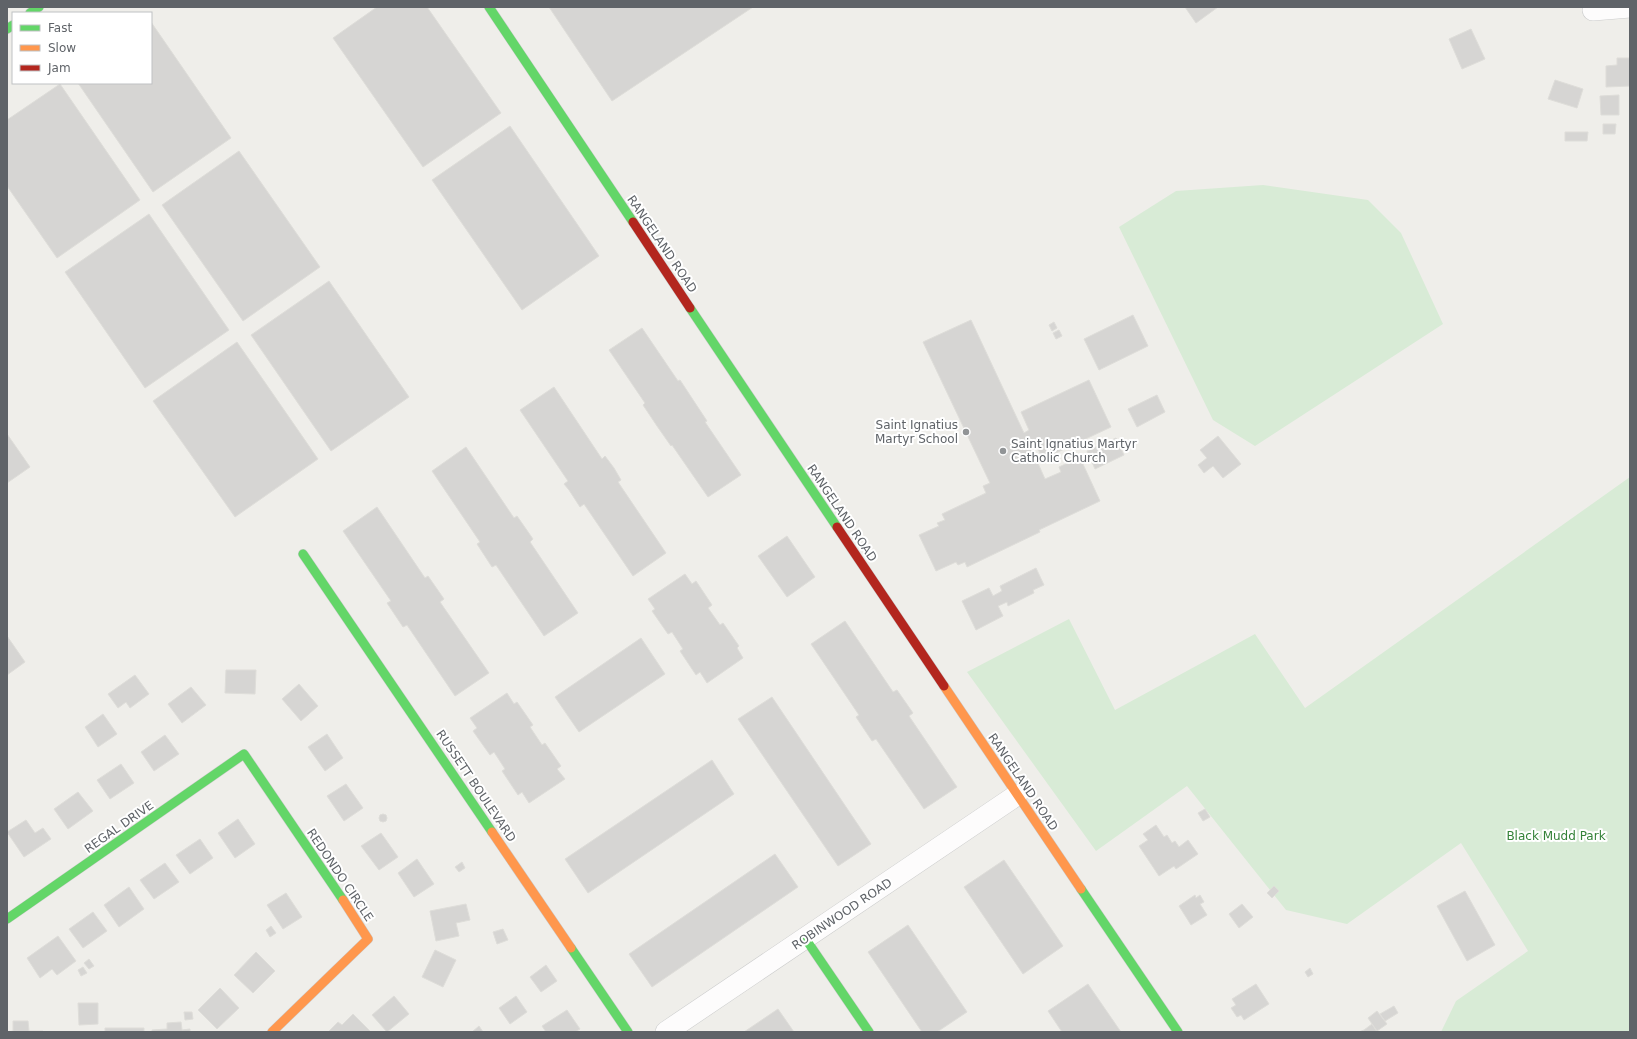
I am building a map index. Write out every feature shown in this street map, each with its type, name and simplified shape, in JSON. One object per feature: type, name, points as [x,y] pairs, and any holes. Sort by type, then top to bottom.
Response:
[{"type":"street","name":"RANGELAND ROAD","points":[[489,7],[1017,795],[1178,1032]]},
{"type":"street","points":[[1593,10],[1630,8]]},
{"type":"street","name":"RUSSETT BOULEVARD","points":[[304,554],[628,1032]]},
{"type":"street","name":"REGAL DRIVE","points":[[7,919],[244,754]]},
{"type":"street","name":"REDONDO CIRCLE","points":[[244,754],[271,796],[346,903],[368,939],[272,1032]]},
{"type":"street","name":"ROBINWOOD ROAD","points":[[666,1032],[1017,795]]},
{"type":"street","points":[[805,938],[869,1032]]},
{"type":"green space","points":[[1263,185],[1368,200],[1401,233],[1443,324],[1255,446],[1213,420],[1119,227],[1176,191]]},
{"type":"green space","name":"Black Mudd Park","points":[[1630,477],[1630,1032],[1441,1032],[1456,1001],[1528,951],[1461,843],[1347,924],[1286,910],[1187,786],[1096,851],[967,672],[1069,619],[1115,710],[1255,634],[1305,708]]},
{"type":"building","points":[[377,7],[427,7],[501,113],[423,167],[333,38]]},
{"type":"building","points":[[549,7],[753,7],[612,101]]},
{"type":"building","points":[[1185,7],[1218,7],[1196,23]]},
{"type":"building","points":[[152,23],[231,138],[153,192],[79,84],[152,84]]},
{"type":"building","points":[[1471,29],[1485,59],[1462,69],[1449,39]]},
{"type":"building","points":[[1617,58],[1630,58],[1630,86],[1606,87],[1606,66],[1617,65]]},
{"type":"building","points":[[1555,80],[1583,89],[1577,108],[1548,99]]},
{"type":"building","points":[[60,84],[140,200],[57,258],[7,186],[7,120]]},
{"type":"building","points":[[1619,95],[1619,115],[1601,115],[1600,96]]},
{"type":"building","points":[[1603,124],[1616,124],[1615,134],[1603,134]]},
{"type":"building","points":[[510,126],[599,256],[522,310],[432,180]]},
{"type":"building","points":[[1565,132],[1588,132],[1587,141],[1565,141]]},
{"type":"building","points":[[239,151],[320,267],[243,321],[162,205]]},
{"type":"building","points":[[149,214],[229,330],[145,388],[65,272]]},
{"type":"building","points":[[329,281],[409,397],[331,451],[251,335]]},
{"type":"building","points":[[1133,315],[1148,346],[1099,370],[1084,339]]},
{"type":"building","name":"Saint Ignatius Martyr Catholic Church","points":[[971,320],[1024,433],[1029,430],[1021,412],[1089,380],[1111,427],[1043,459],[1034,441],[1029,443],[1045,479],[1061,472],[1059,467],[1078,458],[1080,463],[1082,462],[1100,501],[967,567],[965,562],[958,565],[956,562],[936,571],[919,535],[939,526],[937,523],[945,520],[942,514],[986,493],[983,486],[990,483],[923,342]]},
{"type":"building","points":[[1054,322],[1057,328],[1052,331],[1049,325]]},
{"type":"building","points":[[642,328],[678,381],[680,380],[707,421],[705,422],[741,475],[708,497],[657,426],[643,405],[645,403],[609,350]]},
{"type":"building","points":[[1059,330],[1062,336],[1056,339],[1053,333]]},
{"type":"building","points":[[237,342],[318,459],[235,517],[153,401]]},
{"type":"building","points":[[554,387],[602,459],[605,456],[614,468],[621,480],[618,482],[666,553],[633,576],[584,504],[580,507],[564,484],[568,481],[520,410]]},
{"type":"building","points":[[1157,395],[1165,412],[1137,427],[1128,409]]},
{"type":"building","points":[[7,434],[30,467],[7,483]]},
{"type":"building","points":[[1218,436],[1241,464],[1223,478],[1213,466],[1204,473],[1198,465],[1207,458],[1200,450]]},
{"type":"building","points":[[1116,438],[1124,455],[1095,469],[1087,451]]},
{"type":"building","points":[[466,447],[514,518],[517,516],[533,539],[530,542],[578,613],[544,636],[496,565],[492,567],[477,544],[480,542],[432,471]]},
{"type":"building","points":[[377,507],[425,578],[428,576],[444,599],[440,602],[489,673],[455,696],[407,625],[403,627],[387,603],[391,601],[343,531]]},
{"type":"building","points":[[787,536],[815,577],[787,597],[758,556]]},
{"type":"building","points":[[1036,568],[1044,585],[1033,590],[1034,593],[1008,606],[1007,602],[998,606],[1003,616],[976,630],[962,601],[989,588],[993,596],[1002,591],[1000,586]]},
{"type":"building","points":[[685,574],[692,584],[696,581],[712,605],[708,608],[720,625],[723,623],[739,646],[737,648],[743,658],[707,683],[700,672],[696,675],[680,651],[683,649],[672,632],[668,634],[652,611],[655,609],[648,599]]},
{"type":"building","points":[[845,621],[893,692],[897,690],[913,713],[909,716],[957,787],[924,809],[876,739],[872,741],[856,717],[859,715],[811,644]]},
{"type":"building","points":[[7,636],[25,662],[7,675]]},
{"type":"building","points":[[641,638],[665,674],[579,732],[555,697]]},
{"type":"building","points":[[226,670],[256,670],[255,694],[225,693]]},
{"type":"building","points":[[135,675],[149,694],[130,708],[126,702],[118,708],[108,694]]},
{"type":"building","points":[[299,684],[318,706],[301,721],[282,699]]},
{"type":"building","points":[[191,687],[206,705],[182,723],[168,704]]},
{"type":"building","points":[[507,693],[514,704],[517,702],[533,725],[530,727],[542,745],[545,743],[561,766],[557,769],[565,779],[529,803],[522,792],[518,795],[502,771],[505,769],[494,752],[490,755],[473,731],[477,728],[470,718]]},
{"type":"building","points":[[772,697],[871,844],[838,866],[738,719]]},
{"type":"building","points":[[103,714],[117,734],[98,747],[85,727]]},
{"type":"building","points":[[327,734],[343,758],[325,771],[308,747]]},
{"type":"building","points":[[165,735],[179,754],[154,771],[141,752]]},
{"type":"building","points":[[712,760],[734,794],[588,893],[565,859]]},
{"type":"building","points":[[121,764],[134,783],[110,799],[97,780]]},
{"type":"building","points":[[346,784],[363,808],[344,821],[327,796]]},
{"type":"building","points":[[78,792],[93,811],[68,829],[54,809]]},
{"type":"building","points":[[1205,809],[1210,817],[1203,821],[1198,813]]},
{"type":"building","points":[[381,814],[385,814],[387,818],[385,822],[381,822],[379,820],[379,816]]},
{"type":"building","points":[[238,819],[255,844],[235,858],[218,833]]},
{"type":"building","points":[[26,820],[35,833],[43,828],[51,839],[24,857],[7,832]]},
{"type":"building","points":[[1156,825],[1164,837],[1167,835],[1172,843],[1175,841],[1179,847],[1188,840],[1198,854],[1176,869],[1174,866],[1159,876],[1139,846],[1148,840],[1143,834]]},
{"type":"building","points":[[381,833],[398,857],[379,870],[361,846]]},
{"type":"building","points":[[200,839],[213,858],[190,874],[176,855]]},
{"type":"building","points":[[775,854],[798,887],[652,987],[629,954]]},
{"type":"building","points":[[417,859],[434,884],[414,897],[398,873]]},
{"type":"building","points":[[1004,860],[1063,946],[1023,974],[964,887]]},
{"type":"building","points":[[462,862],[465,868],[459,872],[455,867]]},
{"type":"building","points":[[165,863],[179,882],[154,899],[140,880]]},
{"type":"building","points":[[1274,886],[1279,891],[1272,898],[1267,893]]},
{"type":"building","points":[[129,887],[144,909],[119,927],[104,905]]},
{"type":"building","points":[[1465,891],[1495,945],[1467,961],[1437,906]]},
{"type":"building","points":[[286,893],[302,917],[283,929],[267,905]]},
{"type":"building","points":[[1195,895],[1196,898],[1200,895],[1204,902],[1200,904],[1207,915],[1191,925],[1179,906]]},
{"type":"building","points":[[466,904],[470,920],[456,923],[459,936],[436,941],[430,911]]},
{"type":"building","points":[[1242,904],[1253,917],[1239,928],[1229,914]]},
{"type":"building","points":[[93,912],[107,931],[83,948],[69,929]]},
{"type":"building","points":[[908,925],[967,1012],[937,1032],[922,1032],[868,952]]},
{"type":"building","points":[[271,926],[276,933],[270,937],[266,930]]},
{"type":"building","points":[[503,929],[508,940],[497,944],[493,932]]},
{"type":"building","points":[[58,936],[76,961],[57,975],[52,969],[40,978],[27,958]]},
{"type":"building","points":[[435,950],[456,960],[443,987],[422,977]]},
{"type":"building","points":[[256,952],[275,971],[253,993],[234,975]]},
{"type":"building","points":[[89,959],[94,966],[89,969],[84,963]]},
{"type":"building","points":[[546,965],[557,981],[541,992],[530,977]]},
{"type":"building","points":[[83,967],[87,973],[81,976],[78,970]]},
{"type":"building","points":[[1310,968],[1313,974],[1308,977],[1305,972]]},
{"type":"building","points":[[1088,984],[1121,1032],[1062,1032],[1048,1011]]},
{"type":"building","points":[[1256,984],[1269,1004],[1244,1020],[1241,1015],[1237,1017],[1231,1008],[1236,1005],[1232,999]]},
{"type":"building","points":[[220,988],[239,1008],[217,1029],[198,1010]]},
{"type":"building","points":[[394,996],[409,1014],[387,1032],[372,1015]]},
{"type":"building","points":[[516,996],[527,1012],[510,1024],[499,1008]]},
{"type":"building","points":[[78,1003],[98,1003],[98,1024],[79,1025]]},
{"type":"building","points":[[1394,1006],[1398,1013],[1385,1021],[1380,1014]]},
{"type":"building","points":[[778,1009],[794,1032],[744,1032]]},
{"type":"building","points":[[567,1010],[580,1029],[575,1032],[546,1032],[542,1026]]},
{"type":"building","points":[[1377,1011],[1387,1024],[1377,1031],[1368,1018]]},
{"type":"building","points":[[184,1012],[192,1012],[193,1019],[185,1020]]},
{"type":"building","points":[[353,1014],[370,1031],[369,1032],[329,1031],[338,1022],[342,1025]]},
{"type":"building","points":[[13,1021],[28,1021],[29,1031],[43,1032],[7,1032],[13,1031]]},
{"type":"building","points":[[181,1022],[182,1030],[190,1029],[190,1032],[152,1032],[152,1030],[167,1029],[167,1023]]},
{"type":"building","points":[[1372,1024],[1377,1032],[1359,1032],[1364,1030]]},
{"type":"building","points":[[479,1026],[483,1032],[472,1032]]},
{"type":"building","points":[[105,1028],[144,1028],[144,1032],[105,1032]]},
{"type":"traffic: fast","points":[[32,12],[39,7]]},
{"type":"traffic: fast","points":[[489,7],[633,222]]},
{"type":"traffic: fast","points":[[7,29],[12,26]]},
{"type":"traffic: fast","points":[[690,308],[837,527]]},
{"type":"traffic: fast","points":[[303,554],[492,832]]},
{"type":"traffic: fast","points":[[7,919],[244,754],[343,900]]},
{"type":"traffic: fast","points":[[1081,889],[1178,1032]]},
{"type":"traffic: fast","points":[[805,938],[869,1032]]},
{"type":"traffic: fast","points":[[571,948],[628,1032]]},
{"type":"traffic: slow","points":[[944,686],[1081,889]]},
{"type":"traffic: slow","points":[[492,832],[571,948]]},
{"type":"traffic: slow","points":[[272,1032],[368,939],[343,900]]},
{"type":"traffic: jam","points":[[633,222],[690,308]]},
{"type":"traffic: jam","points":[[837,527],[944,686]]},
{"type":"place","name":"Saint Ignatius Martyr School","points":[[966,432]]},
{"type":"place","name":"Saint Ignatius Martyr Catholic Church","points":[[1003,451]]}]
